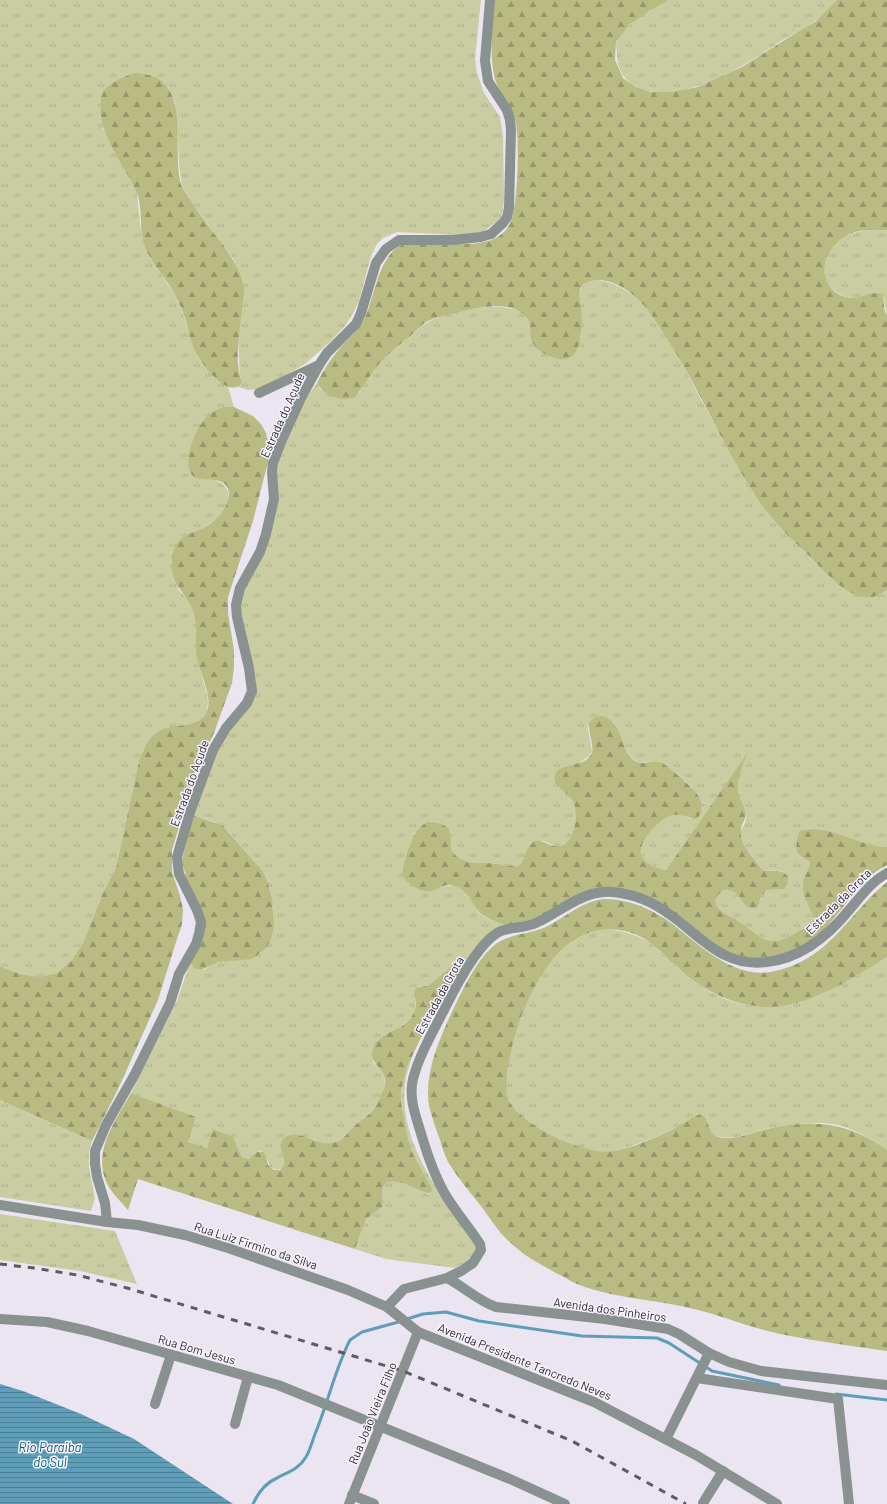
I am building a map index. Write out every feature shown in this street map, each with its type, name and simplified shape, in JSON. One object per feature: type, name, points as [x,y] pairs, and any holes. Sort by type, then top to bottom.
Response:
[{"type":"street","name":"Estrada do Açude","points":[[107,1222],[105,1203],[97,1177],[95,1151],[106,1125],[135,1074],[170,1003],[179,974],[196,944],[199,934],[201,922],[197,910],[179,874],[177,857],[190,812],[214,750],[226,728],[247,703],[252,691],[250,668],[236,604],[240,588],[260,552],[266,534],[274,499],[272,472],[277,453],[302,396],[319,365],[327,353],[356,324],[361,313],[376,263],[386,248],[399,240],[453,240],[481,237],[497,230],[507,218],[509,208],[511,130],[507,110],[488,81],[485,61],[490,0]]},
{"type":"street","points":[[259,393],[319,365]]},
{"type":"street","name":"Estrada da Grota","points":[[448,1278],[473,1263],[480,1253],[481,1246],[470,1228],[446,1196],[432,1168],[413,1108],[412,1088],[414,1075],[420,1060],[450,998],[471,964],[493,936],[504,930],[533,924],[585,895],[611,892],[632,896],[657,906],[684,925],[705,943],[729,957],[745,963],[770,962],[794,954],[815,944],[835,926],[876,880],[887,873]]},
{"type":"street","name":"Rua Luiz Firmino da Silva","points":[[3,1204],[107,1222],[156,1228],[228,1248],[334,1284],[389,1309]]},
{"type":"street","points":[[389,1309],[404,1289],[448,1278]]},
{"type":"street","name":"Avenida dos Pinheiros","points":[[448,1278],[467,1289],[482,1301],[496,1307],[597,1318],[668,1329],[679,1334],[708,1356],[762,1371],[887,1384]]},
{"type":"street","name":"Avenida Presidente Tancredo Neves","points":[[389,1309],[416,1331],[594,1402],[666,1439],[723,1471],[776,1504]]},
{"type":"street","name":"Rua Bom Jesus","points":[[0,1319],[47,1322],[68,1326],[278,1385],[510,1479],[565,1504]]},
{"type":"street","name":"Rua João Vieira Filho","points":[[350,1499],[381,1427],[416,1331]]},
{"type":"street","points":[[154,1404],[171,1356]]},
{"type":"street","points":[[666,1439],[708,1356]]},
{"type":"street","points":[[699,1375],[838,1399],[849,1504]]},
{"type":"street","points":[[235,1424],[248,1377]]},
{"type":"street","points":[[703,1503],[723,1471]]},
{"type":"street","points":[[350,1499],[374,1504]]},
{"type":"green space","points":[[0,0],[481,0],[475,59],[477,73],[484,93],[500,117],[503,136],[504,199],[503,211],[500,219],[483,232],[457,235],[397,232],[383,238],[377,244],[371,256],[359,301],[345,326],[330,342],[306,363],[260,389],[248,390],[238,387],[242,383],[240,376],[238,341],[244,289],[234,260],[182,187],[175,102],[168,87],[103,128],[137,192],[144,244],[150,258],[174,293],[185,319],[193,347],[201,361],[217,379],[228,387],[234,407],[224,407],[199,478],[221,483],[227,489],[229,495],[228,502],[224,510],[217,518],[194,532],[178,589],[187,599],[193,611],[196,622],[197,659],[207,694],[207,711],[202,719],[193,724],[179,726],[144,750],[139,761],[116,868],[103,893],[83,943],[71,961],[57,973],[39,977],[20,974],[0,966]]},
{"type":"green space","points":[[494,0],[669,0],[649,11],[629,25],[616,42],[615,60],[623,78],[636,87],[651,92],[672,92],[698,87],[742,67],[815,22],[837,0],[887,0],[887,230],[861,231],[847,235],[839,240],[833,247],[825,264],[827,281],[832,289],[840,295],[852,298],[872,293],[881,294],[887,315],[887,589],[878,595],[868,597],[859,596],[841,586],[802,550],[772,518],[747,483],[687,371],[655,320],[630,292],[614,283],[596,280],[587,282],[582,286],[579,294],[582,319],[581,336],[576,351],[572,356],[566,359],[556,358],[545,354],[536,347],[531,338],[528,320],[519,311],[511,308],[492,306],[463,311],[426,322],[383,360],[355,397],[344,399],[333,397],[324,391],[317,383],[330,360],[358,329],[364,320],[383,266],[395,249],[408,243],[470,244],[483,242],[495,238],[504,232],[511,221],[517,186],[517,128],[513,113],[498,86],[494,75],[492,47]]},
{"type":"green space","points":[[669,0],[837,0],[807,27],[781,41],[730,73],[702,85],[672,92],[662,93],[643,90],[628,81],[622,74],[617,56],[616,42],[633,22],[647,12]]},
{"type":"green space","points":[[135,73],[154,77],[167,86],[174,100],[177,116],[179,171],[182,187],[200,215],[229,254],[240,275],[244,287],[238,347],[238,366],[242,383],[238,387],[230,387],[218,381],[207,369],[194,349],[185,318],[175,296],[144,244],[140,203],[136,191],[106,135],[101,112],[101,99],[105,89],[114,82]]},
{"type":"green space","points":[[887,230],[887,315],[883,297],[874,293],[858,298],[839,294],[827,283],[824,271],[830,252],[844,237],[853,233]]},
{"type":"green space","points":[[597,280],[611,283],[631,294],[643,304],[662,328],[726,445],[755,494],[772,517],[796,544],[826,572],[861,596],[873,597],[887,589],[887,847],[866,844],[827,831],[806,829],[799,839],[798,848],[799,856],[809,861],[807,875],[804,879],[814,919],[807,927],[787,938],[778,941],[765,940],[737,920],[721,911],[716,904],[717,897],[723,890],[732,890],[737,892],[748,906],[758,907],[761,896],[767,890],[784,889],[787,886],[781,871],[762,870],[741,838],[741,832],[746,816],[745,810],[738,796],[737,785],[747,754],[666,870],[655,867],[645,861],[641,854],[641,849],[646,837],[666,818],[673,815],[678,815],[691,819],[692,787],[669,768],[656,762],[640,763],[635,760],[624,746],[614,722],[595,717],[589,722],[588,729],[592,751],[588,757],[576,765],[559,787],[570,796],[575,805],[575,825],[571,837],[567,842],[559,846],[544,841],[531,843],[525,858],[518,866],[502,864],[477,864],[467,862],[454,855],[450,847],[450,831],[416,833],[405,861],[402,876],[434,890],[449,886],[458,887],[466,892],[480,914],[502,924],[510,925],[481,941],[461,969],[453,965],[429,985],[420,986],[414,997],[414,1012],[410,1018],[399,1028],[378,1039],[373,1062],[381,1071],[385,1079],[385,1084],[380,1099],[374,1109],[341,1139],[333,1143],[321,1142],[296,1135],[285,1137],[281,1144],[283,1164],[282,1168],[277,1170],[270,1167],[266,1155],[259,1151],[249,1159],[242,1157],[233,1136],[214,1129],[207,1148],[188,1142],[196,1117],[131,1093],[176,1003],[191,960],[191,964],[198,969],[204,970],[214,963],[227,960],[273,909],[267,878],[262,870],[227,830],[215,822],[193,815],[219,744],[256,693],[255,676],[240,611],[243,593],[259,561],[280,454],[302,404],[317,383],[320,389],[338,398],[359,393],[375,368],[422,326],[438,318],[465,310],[496,307],[510,308],[521,312],[528,320],[531,338],[581,338],[581,305],[579,294],[587,281]]},
{"type":"green space","points":[[224,407],[234,407],[253,416],[261,424],[266,433],[269,446],[269,458],[253,521],[228,597],[228,613],[234,650],[232,683],[214,733],[195,774],[172,850],[172,872],[183,909],[182,924],[158,1000],[119,1087],[92,1141],[0,1100],[0,966],[20,974],[39,977],[57,973],[71,961],[83,943],[103,893],[116,868],[139,761],[147,743],[153,735],[161,730],[199,721],[204,717],[207,711],[207,692],[196,653],[195,617],[190,604],[173,576],[172,559],[176,544],[178,542],[215,520],[227,504],[229,495],[228,488],[224,484],[220,481],[202,479],[193,476],[188,466],[188,459],[192,444],[199,427],[209,414]]},
{"type":"green space","points":[[602,716],[609,719],[614,724],[626,750],[635,761],[641,763],[659,762],[664,764],[694,790],[701,801],[701,813],[697,819],[680,815],[670,816],[656,826],[646,837],[641,849],[643,858],[655,867],[666,870],[748,752],[740,773],[738,785],[740,800],[746,813],[741,827],[742,841],[762,870],[779,871],[788,877],[787,886],[784,889],[767,890],[761,896],[758,907],[748,907],[736,893],[729,890],[723,890],[720,893],[717,897],[716,904],[721,911],[737,920],[765,940],[778,941],[787,938],[807,927],[814,919],[803,892],[804,880],[808,870],[809,861],[800,856],[797,851],[797,840],[800,831],[810,829],[832,832],[876,846],[887,847],[887,865],[875,872],[860,885],[821,933],[793,951],[773,958],[757,960],[728,953],[671,912],[613,889],[542,918],[514,924],[503,924],[481,914],[465,892],[461,889],[448,885],[429,891],[420,890],[409,883],[402,876],[407,854],[413,838],[422,825],[428,822],[439,823],[447,827],[450,834],[452,851],[459,858],[473,863],[492,863],[518,866],[523,861],[529,846],[534,841],[540,841],[554,846],[564,844],[573,832],[576,818],[575,810],[569,795],[555,782],[555,775],[562,768],[584,761],[589,757],[592,752],[592,742],[589,722],[595,717]]},
{"type":"green space","points":[[193,815],[222,825],[262,870],[267,879],[272,900],[274,926],[271,939],[266,948],[252,959],[218,962],[201,970],[194,968],[190,962],[201,941],[182,860]]},
{"type":"green space","points":[[887,882],[887,957],[828,991],[796,1003],[780,1006],[752,1006],[728,999],[706,989],[686,975],[648,941],[625,931],[608,929],[593,932],[578,938],[565,947],[553,959],[529,997],[518,1024],[513,1042],[506,1078],[506,1087],[511,1105],[528,1121],[563,1141],[595,1151],[605,1152],[621,1150],[650,1140],[670,1131],[700,1114],[705,1119],[712,1133],[718,1137],[735,1138],[780,1126],[812,1123],[843,1128],[858,1133],[887,1150],[887,1351],[780,1334],[758,1329],[694,1309],[620,1296],[591,1289],[574,1283],[532,1260],[516,1248],[503,1235],[458,1178],[448,1162],[431,1115],[428,1094],[428,1082],[433,1059],[446,1025],[468,979],[491,948],[497,943],[510,937],[546,927],[588,903],[601,899],[612,899],[646,908],[667,920],[702,948],[728,964],[742,970],[756,973],[771,972],[791,966],[808,958],[822,948]]},
{"type":"green space","points":[[605,929],[635,935],[646,940],[683,973],[704,988],[728,1000],[752,1006],[775,1006],[798,1002],[821,994],[844,983],[887,957],[887,1150],[870,1139],[845,1127],[820,1123],[789,1125],[728,1138],[722,1137],[711,1132],[704,1117],[701,1115],[646,1141],[611,1152],[602,1152],[582,1148],[562,1141],[553,1137],[524,1118],[510,1103],[506,1087],[509,1058],[521,1014],[541,976],[553,959],[568,945],[586,934]]},
{"type":"green space","points":[[453,965],[458,965],[461,969],[426,1027],[407,1067],[401,1091],[401,1102],[408,1138],[413,1154],[433,1190],[430,1193],[427,1193],[402,1183],[386,1183],[382,1188],[382,1207],[366,1219],[355,1249],[138,1179],[128,1210],[110,1189],[104,1176],[102,1164],[103,1151],[112,1127],[131,1093],[196,1117],[188,1142],[207,1148],[213,1129],[233,1136],[242,1157],[249,1159],[257,1152],[263,1152],[266,1155],[268,1165],[274,1170],[280,1170],[283,1166],[284,1162],[281,1149],[282,1141],[285,1137],[291,1134],[304,1136],[326,1143],[333,1143],[340,1140],[373,1110],[383,1090],[385,1078],[374,1061],[372,1054],[375,1044],[383,1036],[404,1025],[411,1018],[416,1005],[414,995],[416,988],[429,985]]},
{"type":"green space","points":[[414,1052],[406,1078],[404,1094],[408,1127],[413,1142],[427,1172],[474,1241],[477,1248],[470,1259],[455,1268],[386,1259],[355,1249],[366,1219],[382,1206],[382,1188],[386,1183],[402,1183],[429,1194],[433,1190],[413,1154],[408,1138],[401,1102],[402,1082]]},
{"type":"green space","points":[[0,1100],[92,1141],[89,1152],[89,1167],[95,1198],[91,1211],[0,1197]]},
{"type":"green space","points":[[0,1214],[115,1231],[137,1284],[80,1271],[0,1260]]},
{"type":"water","name":"Rio Paraiba do Sul","points":[[0,1384],[23,1391],[81,1414],[134,1439],[233,1504],[0,1504]]},
{"type":"waterway","points":[[407,1319],[423,1314],[446,1312],[479,1321],[582,1336],[657,1338],[669,1343],[712,1371],[779,1385]]},
{"type":"waterway","points":[[253,1504],[265,1486],[297,1467],[306,1457],[320,1422],[340,1363],[350,1340],[362,1332],[402,1321]]},
{"type":"waterway","points":[[836,1394],[887,1400]]},
{"type":"railway","points":[[0,1264],[77,1275],[127,1288],[403,1371],[572,1441],[686,1504]]}]
